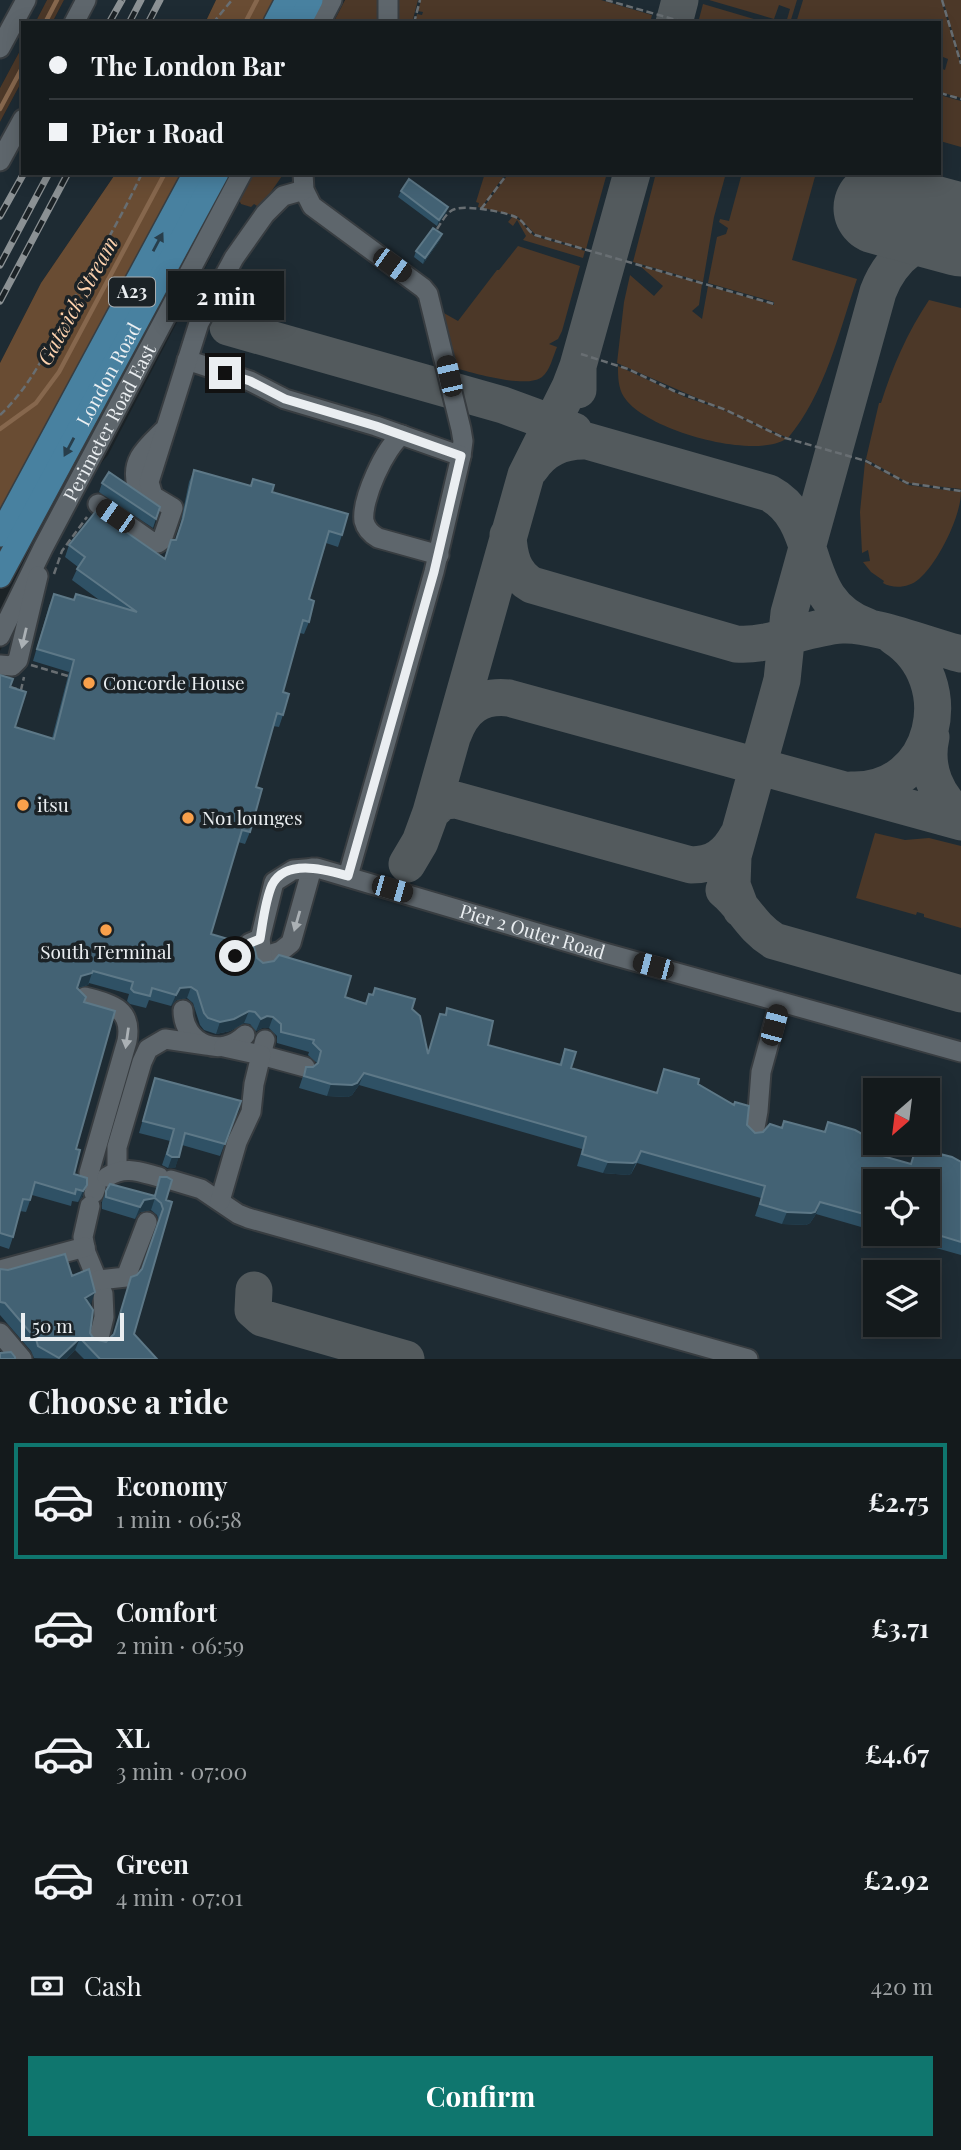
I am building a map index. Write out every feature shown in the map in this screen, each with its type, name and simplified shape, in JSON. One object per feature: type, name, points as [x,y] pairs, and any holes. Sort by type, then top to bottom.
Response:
[{"type":"main road","points":[[276,21],[287,0]]},
{"type":"main road","points":[[300,21],[311,0]]},
{"type":"main road","name":"London Road","points":[[0,534],[194,175]]},
{"type":"main road","name":"London Road","points":[[0,576],[216,175]]},
{"type":"street","points":[[0,48],[26,0]]},
{"type":"street","points":[[75,21],[86,0]]},
{"type":"street","points":[[321,21],[332,0]]},
{"type":"street","points":[[388,0],[388,21]]},
{"type":"street","points":[[0,162],[21,123]]},
{"type":"street","name":"Perimeter Road East","points":[[0,636],[43,548],[241,175]]},
{"type":"street","points":[[98,504],[148,539],[158,543],[163,538],[173,508],[142,492],[136,481],[135,471],[141,453],[167,425],[204,312],[238,252],[276,201],[303,182],[309,203],[321,214],[428,294],[460,421],[463,441],[461,456],[439,555],[348,876]]},
{"type":"street","points":[[187,360],[250,381],[285,399],[461,456]]},
{"type":"street","points":[[402,435],[389,448],[376,474],[366,506],[365,522],[370,532],[378,538],[439,555]]},
{"type":"street","points":[[0,665],[12,666],[18,660],[43,548]]},
{"type":"street","points":[[235,956],[250,943],[262,953],[281,951],[291,943],[313,868],[289,872],[274,883],[262,953]]},
{"type":"street","name":"Pier 2 Outer Road","points":[[313,868],[961,1052]]},
{"type":"street","points":[[85,997],[118,1008],[129,1026],[89,1177],[94,1195]]},
{"type":"street","points":[[754,1133],[761,1072],[780,1002]]},
{"type":"street","points":[[117,1171],[117,1147],[142,1062],[148,1049],[173,1028],[182,1009],[183,1021],[196,1040],[215,1046],[235,1043],[245,1035]]},
{"type":"street","points":[[160,1040],[263,1048],[305,1067]]},
{"type":"street","points":[[220,1201],[237,1142],[251,1112],[254,1084],[263,1048]]},
{"type":"street","points":[[147,1222],[104,1334],[104,1309],[99,1280],[85,1247],[84,1231],[94,1195],[108,1176],[129,1169],[201,1189],[238,1214],[272,1226],[748,1359]]},
{"type":"street","points":[[0,1270],[85,1247]]},
{"type":"street","points":[[99,1280],[126,1276]]},
{"type":"street","points":[[0,1333],[22,1359]]},
{"type":"path","points":[[215,21],[232,0]]},
{"type":"path","points":[[415,21],[420,0]]},
{"type":"path","points":[[606,0],[680,21]]},
{"type":"path","points":[[942,0],[961,64]]},
{"type":"path","points":[[941,93],[961,99]]},
{"type":"path","points":[[0,415],[23,391],[40,366],[141,175]]},
{"type":"path","points":[[481,209],[506,175]]},
{"type":"path","points":[[437,229],[453,209],[481,209],[515,216],[530,232],[542,237],[774,304]]},
{"type":"path","points":[[581,354],[628,369],[782,437],[866,461],[907,484],[961,491]]},
{"type":"path","points":[[28,664],[68,676]]},
{"type":"shaded area","points":[[0,0],[47,0],[36,21],[21,21],[21,49],[0,88]]},
{"type":"shaded area","points":[[47,0],[64,0],[53,21],[36,21]]},
{"type":"shaded area","points":[[64,0],[216,0],[206,21],[53,21]]},
{"type":"shaded area","points":[[216,0],[275,0],[264,21],[206,21]]},
{"type":"shaded area","points":[[345,0],[380,0],[380,21],[334,21]]},
{"type":"shaded area","points":[[362,0],[961,0],[961,1359],[0,1359],[0,651],[98,467],[108,455],[239,203],[246,205],[263,175],[941,175],[941,21],[351,21]]},
{"type":"shaded area","points":[[397,0],[418,0],[413,21],[397,21]]},
{"type":"shaded area","points":[[421,0],[601,0],[652,15],[650,21],[415,21],[417,14],[422,15],[423,12],[418,11]]},
{"type":"shaded area","points":[[709,0],[797,0],[791,21],[787,21],[790,9],[779,5],[774,19]]},
{"type":"shaded area","points":[[803,0],[941,0],[961,65],[961,98],[941,92],[941,68],[945,70],[948,59],[943,57],[941,62],[941,21],[797,21]]},
{"type":"shaded area","points":[[943,0],[961,0],[961,61]]},
{"type":"shaded area","points":[[703,4],[760,21],[699,21]]},
{"type":"shaded area","points":[[21,49],[21,83],[0,122],[0,88]]},
{"type":"shaded area","points":[[21,83],[21,175],[115,175],[41,283],[0,363],[0,122]]},
{"type":"shaded area","points":[[941,95],[961,101],[961,147],[941,141]]},
{"type":"shaded area","points":[[115,175],[181,175],[0,509],[0,363],[41,283]]},
{"type":"shaded area","points":[[252,175],[283,175],[260,208],[254,204],[251,207],[241,204],[239,200]]},
{"type":"shaded area","points":[[484,175],[505,175],[481,208],[476,202]]},
{"type":"shaded area","points":[[508,175],[606,175],[586,249],[535,234],[517,216],[483,208]]},
{"type":"shaded area","points":[[655,175],[725,175],[714,217],[703,282],[633,262]]},
{"type":"shaded area","points":[[741,175],[815,175],[792,260],[857,279],[821,382],[801,421],[788,438],[617,363],[630,275],[654,296],[663,286],[640,266],[702,284],[699,305],[692,311],[702,319],[708,286],[774,305],[774,302],[708,283],[717,237],[726,234],[728,228],[719,222],[720,219],[729,221]]},
{"type":"shaded area","points":[[513,216],[534,236],[585,251],[583,258],[523,240],[526,236],[517,220],[513,226],[508,222]]},
{"type":"shaded area","points":[[518,246],[580,266],[562,331],[558,339],[549,344],[557,347],[549,367],[542,377],[525,381],[500,379],[455,368],[442,312],[458,321]]},
{"type":"shaded area","points":[[929,300],[961,308],[961,489],[908,483],[866,459],[879,403],[907,338]]},
{"type":"shaded area","points":[[618,366],[786,439],[770,445],[750,446],[726,444],[676,430],[636,409],[624,397],[619,386]]},
{"type":"shaded area","points":[[865,462],[908,485],[961,492],[953,526],[941,551],[926,572],[911,584],[901,587],[887,585],[863,562],[870,561],[868,550],[862,553],[860,512]]},
{"type":"shaded area","points":[[875,833],[905,840],[929,838],[961,846],[961,928],[924,917],[924,914],[917,912],[916,915],[856,898]]},
{"type":"building","points":[[409,179],[448,207],[439,220],[401,191]]},
{"type":"building","points":[[433,228],[442,234],[425,258],[416,251]]},
{"type":"building","name":"South Terminal","points":[[194,470],[251,486],[253,479],[274,485],[272,492],[348,514],[342,535],[329,531],[309,599],[314,601],[309,622],[303,620],[283,692],[289,694],[283,715],[277,713],[256,787],[262,789],[250,832],[242,830],[211,934],[228,939],[227,946],[231,953],[242,956],[254,947],[257,958],[263,963],[274,961],[279,955],[351,976],[345,997],[366,1004],[369,994],[373,995],[375,988],[415,999],[412,1009],[420,1016],[428,1054],[440,1014],[446,1015],[447,1008],[493,1021],[488,1045],[561,1065],[565,1049],[576,1052],[571,1068],[657,1093],[664,1069],[699,1079],[698,1084],[734,1105],[735,1102],[749,1106],[747,1125],[755,1133],[763,1132],[770,1124],[782,1128],[784,1121],[825,1132],[828,1122],[863,1134],[863,1155],[879,1155],[911,1164],[914,1155],[940,1154],[952,1157],[961,1162],[961,1242],[940,1236],[940,1169],[863,1169],[863,1214],[820,1202],[815,1212],[787,1212],[760,1204],[765,1186],[641,1151],[633,1163],[608,1162],[582,1154],[586,1137],[364,1073],[357,1083],[352,1085],[331,1084],[304,1076],[306,1067],[313,1067],[318,1063],[321,1051],[313,1043],[314,1040],[281,1032],[281,1024],[273,1017],[261,1019],[255,1012],[249,1011],[234,1019],[220,1022],[208,1018],[197,991],[191,987],[180,988],[176,995],[152,988],[150,996],[134,992],[131,989],[133,982],[93,971],[81,976],[77,988],[86,997],[84,1002],[115,1011],[76,1149],[80,1150],[74,1174],[87,1178],[87,1185],[83,1191],[76,1189],[75,1194],[35,1182],[30,1200],[23,1199],[13,1237],[0,1233],[0,675],[13,679],[10,687],[26,692],[15,727],[54,739],[74,660],[37,649],[54,594],[74,600],[76,594],[137,612],[77,569],[85,557],[69,545],[96,511],[165,559],[171,540],[176,540]]},
{"type":"building","points":[[109,472],[160,507],[156,519],[102,483]]},
{"type":"building","points":[[155,1078],[241,1101],[225,1144],[185,1133],[179,1157],[167,1154],[174,1129],[143,1121]]},
{"type":"building","points":[[160,1177],[172,1180],[166,1200],[172,1202],[134,1334],[157,1359],[100,1359],[80,1338],[59,1358],[38,1346],[36,1339],[5,1303],[0,1302],[0,1269],[8,1270],[65,1254],[72,1276],[89,1269],[95,1292],[85,1298],[93,1310],[90,1333],[94,1339],[106,1342],[114,1334],[131,1277],[142,1269],[163,1209],[155,1198],[144,1200],[140,1207],[106,1197],[106,1191],[110,1184],[155,1196]]},
{"type":"building","points":[[11,1352],[15,1359],[0,1359],[0,1353]]},
{"type":"waterway","points":[[46,21],[57,0]]},
{"type":"waterway","name":"Gatwick Stream","points":[[246,21],[257,0]]},
{"type":"waterway","points":[[0,109],[21,70]]},
{"type":"waterway","name":"Gatwick Stream","points":[[0,429],[36,403],[59,372],[164,175]]},
{"type":"taxiway","points":[[675,21],[680,0]]},
{"type":"taxiway","points":[[578,390],[578,366],[631,175]]},
{"type":"taxiway","points":[[741,909],[732,885],[733,856],[782,680],[789,613],[878,292],[891,268],[910,249],[934,236],[961,233]]},
{"type":"taxiway","points":[[228,327],[503,405],[574,431]]},
{"type":"taxiway","points":[[407,864],[420,842],[431,812],[526,475],[578,366]]},
{"type":"taxiway","points":[[531,468],[548,450],[570,442],[587,441],[769,493],[786,506],[798,523],[819,581],[830,599],[845,615],[868,627]]},
{"type":"taxiway","points":[[508,535],[513,564],[520,576],[532,585],[736,644],[762,643],[829,627],[854,625],[961,654]]},
{"type":"taxiway","points":[[851,790],[880,786],[903,773],[920,754],[930,731],[933,705],[928,679],[915,656],[894,637]]},
{"type":"taxiway","points":[[453,735],[462,717],[474,705],[489,699],[509,698],[961,822]]},
{"type":"taxiway","points":[[931,737],[929,760],[934,781],[945,800],[961,817]]},
{"type":"taxiway","points":[[431,812],[443,801],[456,800],[691,865],[719,858],[738,835]]},
{"type":"taxiway","points":[[724,890],[759,929],[774,941],[961,994]]},
{"type":"taxiway","points":[[254,1290],[253,1310],[262,1318],[406,1359]]},
{"type":"runway","points":[[880,208],[961,230]]},
{"type":"railway","points":[[110,21],[122,0]]},
{"type":"railway","points":[[130,21],[141,0]]},
{"type":"railway","points":[[149,21],[160,0]]},
{"type":"railway","points":[[0,216],[23,175]]},
{"type":"railway","points":[[0,265],[48,175]]},
{"type":"railway","points":[[0,301],[67,175]]},
{"type":"place","name":"Concorde House","points":[[89,683]]},
{"type":"place","name":"itsu","points":[[23,805]]},
{"type":"place","name":"No1 lounges","points":[[188,818]]},
{"type":"place","name":"South Terminal","points":[[106,930]]},
{"type":"route","points":[[225,373],[250,381],[285,399],[376,426],[461,456],[439,555],[348,876],[308,868],[293,870],[277,878],[268,898],[260,939],[250,943],[235,956]]}]
